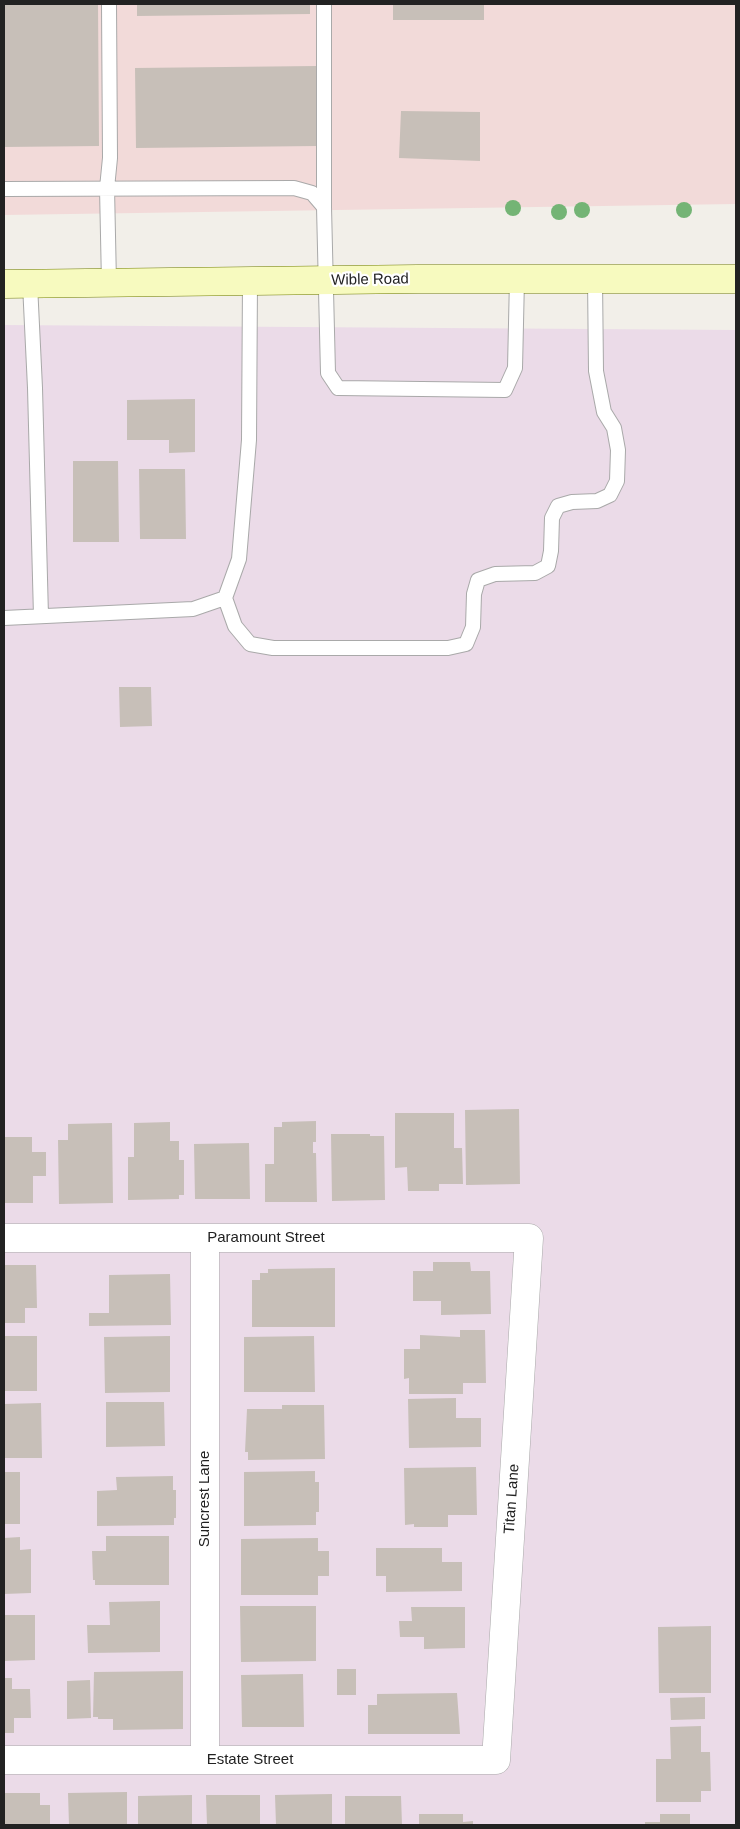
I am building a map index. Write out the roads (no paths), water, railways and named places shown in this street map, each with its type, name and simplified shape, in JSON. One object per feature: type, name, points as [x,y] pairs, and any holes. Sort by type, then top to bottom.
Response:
[{"type":"street","name":"Wible Road","points":[[17,284],[327,280],[736,279]]},
{"type":"street","name":"Paramount Street","points":[[4,1238],[529,1238]]},
{"type":"street","name":"Suncrest Lane","points":[[205,1238],[205,1760]]},
{"type":"street","name":"Titan Lane","points":[[496,1760],[529,1238]]},
{"type":"street","name":"Estate Street","points":[[4,1760],[496,1760]]},
{"type":"lane","points":[[109,4],[110,158],[107,188],[109,283]]},
{"type":"lane","points":[[324,4],[324,207],[328,373],[338,388],[505,390],[515,368],[517,279]]},
{"type":"lane","points":[[4,189],[294,188],[312,193],[324,207]]},
{"type":"lane","points":[[250,281],[248,450],[239,559],[225,598],[235,626],[250,644],[273,648],[448,648],[466,644],[473,627],[474,594],[478,580],[495,574],[535,573],[548,566],[551,551],[552,518],[558,506],[572,502],[597,501],[610,495],[617,481],[618,450],[614,428],[604,412],[596,371],[595,279]]},
{"type":"lane","points":[[17,284],[35,388],[41,616]]},
{"type":"lane","points":[[4,618],[193,609],[225,598]]}]
